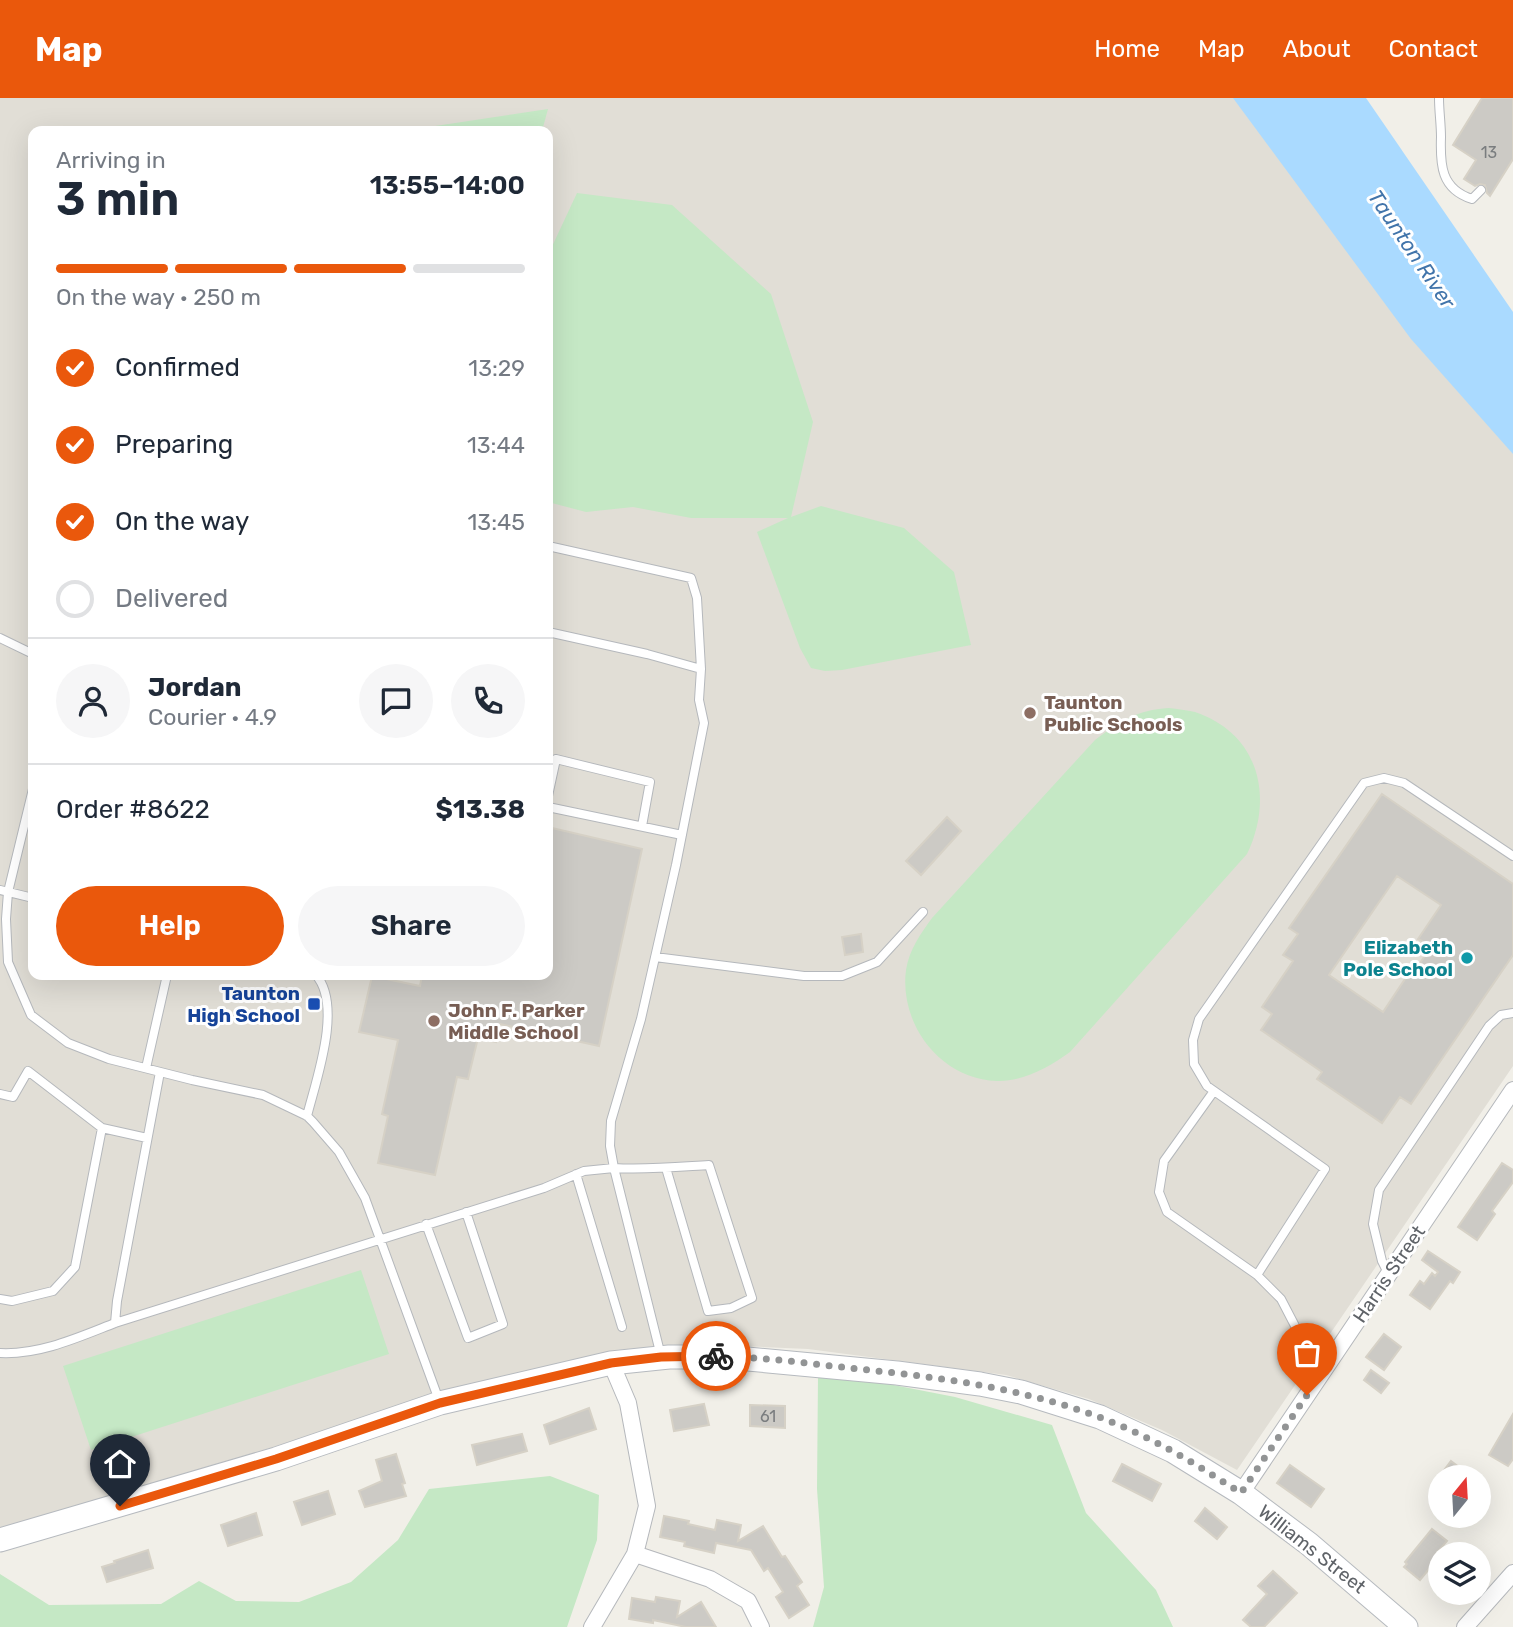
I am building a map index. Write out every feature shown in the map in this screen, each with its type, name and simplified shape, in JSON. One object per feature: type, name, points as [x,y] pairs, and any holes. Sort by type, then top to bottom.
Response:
[{"type":"street","name":"Harris Street","points":[[1241,1493],[1513,1090]]},
{"type":"street","name":"Williams Street","points":[[0,1540],[276,1459],[440,1403],[611,1363],[661,1357],[726,1357],[925,1377],[1021,1392],[1100,1417],[1173,1451],[1241,1493],[1310,1544],[1406,1627]]},
{"type":"street","points":[[592,1627],[635,1554],[647,1506],[628,1403],[611,1363]]},
{"type":"street","points":[[635,1554],[710,1579],[748,1601],[761,1627]]},
{"type":"street","points":[[1465,1627],[1513,1573]]},
{"type":"lane","points":[[1438,98],[1440,159],[1444,175],[1458,194],[1472,199],[1481,190]]},
{"type":"lane","points":[[553,547],[691,578],[697,598],[701,669],[699,700],[704,723],[641,1019],[611,1121],[610,1146],[614,1168],[661,1357]]},
{"type":"lane","points":[[553,633],[701,669]]},
{"type":"lane","points":[[0,638],[28,652]]},
{"type":"lane","points":[[553,773],[556,759],[650,782],[642,826]]},
{"type":"lane","points":[[1257,1275],[1325,1169],[1206,1086],[1194,1064],[1193,1040],[1199,1019],[1364,783],[1384,778],[1404,783],[1513,856]]},
{"type":"lane","points":[[28,807],[4,891],[8,962],[32,1015],[68,1043],[110,1059],[263,1095],[307,1116],[325,1133],[354,1176],[365,1198],[440,1403]]},
{"type":"lane","points":[[553,808],[682,835]]},
{"type":"lane","points":[[4,891],[28,897]]},
{"type":"lane","points":[[655,957],[804,976],[842,976],[877,962],[923,912]]},
{"type":"lane","points":[[146,1068],[166,980]]},
{"type":"lane","points":[[307,1116],[324,1046],[329,1011],[320,980]]},
{"type":"lane","points":[[1388,1274],[1373,1224],[1379,1190],[1489,1026],[1502,1015],[1513,1013]]},
{"type":"lane","points":[[0,1094],[13,1097],[28,1071],[102,1128],[147,1138]]},
{"type":"lane","points":[[115,1323],[160,1072]]},
{"type":"lane","points":[[1214,1091],[1164,1161],[1159,1192],[1167,1212],[1209,1244],[1257,1275],[1281,1299],[1320,1375]]},
{"type":"lane","points":[[0,1299],[12,1301],[53,1291],[75,1267],[102,1128]]},
{"type":"lane","points":[[0,1353],[46,1347],[544,1188],[584,1171],[614,1168],[709,1165],[752,1298],[731,1308],[708,1311],[666,1168]]},
{"type":"lane","points":[[576,1174],[622,1327]]},
{"type":"lane","points":[[426,1224],[468,1338],[503,1324],[466,1212]]},
{"type":"shaded area","name":"Taunton Public Schools","points":[[0,98],[1247,98],[1513,451],[1513,1066],[1237,1470],[1162,1430],[1089,1399],[1006,1375],[808,1349],[696,1344],[614,1350],[402,1409],[0,1528]]},
{"type":"green space","points":[[548,109],[543,126],[435,126]]},
{"type":"green space","points":[[577,193],[672,205],[771,294],[813,422],[791,517],[821,506],[904,528],[954,572],[971,645],[842,670],[811,668],[800,648],[757,532],[788,518],[691,518],[633,507],[586,512],[553,503],[553,244]]},
{"type":"green space","points":[[1169,708],[1195,712],[1217,722],[1234,736],[1247,752],[1256,770],[1260,790],[1255,833],[1247,854],[1070,1052],[1035,1072],[1007,1081],[976,1078],[958,1070],[941,1059],[927,1045],[909,1010],[906,970],[916,942],[932,918],[1095,740],[1129,718],[1147,711]]},
{"type":"green space","points":[[361,1270],[389,1354],[91,1450],[63,1366]]},
{"type":"green space","points":[[818,1376],[878,1382],[955,1397],[1052,1425],[1086,1513],[1156,1590],[1173,1627],[813,1627],[824,1587],[817,1489]]},
{"type":"green space","points":[[550,1476],[599,1495],[597,1540],[567,1627],[0,1627],[0,1574],[49,1605],[161,1604],[199,1581],[236,1601],[299,1602],[351,1582],[398,1540],[429,1489]]},
{"type":"water","name":"Taunton River","points":[[1233,98],[1366,98],[1513,312],[1513,454],[1411,339]]},
{"type":"building","points":[[1482,98],[1513,98],[1513,159],[1490,196],[1485,185],[1475,186],[1464,179],[1476,160],[1453,145]]},
{"type":"building","name":"Elizabeth Pole School","points":[[1382,794],[1513,884],[1513,955],[1411,1104],[1400,1097],[1382,1123],[1317,1079],[1322,1072],[1261,1030],[1272,1014],[1262,1007],[1293,961],[1283,955],[1298,934],[1289,928]],"holes":[[[1397,876],[1441,905],[1418,939],[1422,941],[1417,948],[1426,954],[1412,975],[1409,973],[1383,1012],[1329,975]]]},
{"type":"building","points":[[947,817],[961,831],[921,875],[906,861]]},
{"type":"building","points":[[553,828],[642,849],[599,1046],[500,1024],[496,1042],[478,1038],[468,1079],[457,1077],[435,1175],[378,1163],[388,1116],[382,1114],[398,1040],[359,1032],[371,980],[391,980],[420,986],[421,980],[553,980]]},
{"type":"building","points":[[861,934],[863,952],[845,955],[842,937]]},
{"type":"building","points":[[1502,1163],[1513,1170],[1513,1182],[1492,1211],[1495,1214],[1477,1240],[1458,1227]]},
{"type":"building","points":[[1428,1251],[1460,1272],[1430,1309],[1410,1295],[1420,1281],[1424,1284],[1432,1273],[1435,1276],[1438,1272],[1422,1260]]},
{"type":"building","points":[[1384,1334],[1401,1347],[1384,1370],[1366,1357]]},
{"type":"building","points":[[1371,1370],[1389,1383],[1381,1393],[1364,1380]]},
{"type":"building","points":[[704,1404],[709,1425],[674,1431],[670,1410]]},
{"type":"building","points":[[750,1405],[785,1406],[785,1428],[750,1426]]},
{"type":"building","points":[[589,1408],[596,1429],[550,1444],[544,1425]]},
{"type":"building","points":[[1513,1414],[1513,1459],[1508,1466],[1489,1455]]},
{"type":"building","points":[[522,1434],[527,1451],[477,1465],[472,1445]]},
{"type":"building","points":[[396,1454],[406,1496],[365,1507],[359,1491],[382,1481],[376,1460]]},
{"type":"building","points":[[1122,1464],[1161,1484],[1152,1501],[1113,1481]]},
{"type":"building","points":[[1290,1465],[1324,1489],[1311,1507],[1277,1483]]},
{"type":"building","points":[[328,1491],[335,1514],[302,1525],[294,1502]]},
{"type":"building","points":[[1205,1508],[1227,1527],[1217,1539],[1195,1521]]},
{"type":"building","points":[[256,1513],[262,1535],[228,1546],[221,1525]]},
{"type":"building","points":[[664,1516],[715,1530],[717,1520],[741,1525],[738,1541],[763,1526],[782,1557],[785,1556],[802,1582],[797,1586],[809,1605],[789,1618],[776,1597],[783,1592],[768,1568],[764,1571],[751,1550],[716,1543],[714,1553],[684,1546],[685,1542],[660,1537]]},
{"type":"building","points":[[1432,1529],[1447,1541],[1428,1542],[1428,1570],[1420,1580],[1404,1567],[1407,1564],[1405,1562]]},
{"type":"building","points":[[148,1550],[153,1568],[107,1582],[102,1567]]},
{"type":"building","points":[[1273,1571],[1297,1593],[1264,1627],[1251,1627],[1243,1620],[1267,1594],[1258,1586]]},
{"type":"building","points":[[656,1597],[680,1601],[677,1617],[701,1602],[716,1627],[686,1627],[653,1620],[653,1623],[629,1619],[632,1598],[655,1602]]},
{"type":"way so far","points":[[716,1356],[897,1373],[1021,1392],[1100,1417],[1138,1433],[1241,1493],[1307,1395]]},
{"type":"place","name":"Taunton Public Schools","points":[[1030,713]]},
{"type":"place","name":"Elizabeth Pole School","points":[[1467,958]]},
{"type":"place","name":"Taunton High School","points":[[314,1004]]},
{"type":"place","name":"John F. Parker Middle School","points":[[434,1021]]},
{"type":"route","points":[[120,1506],[276,1459],[440,1403],[611,1363],[661,1357],[716,1356]]}]
